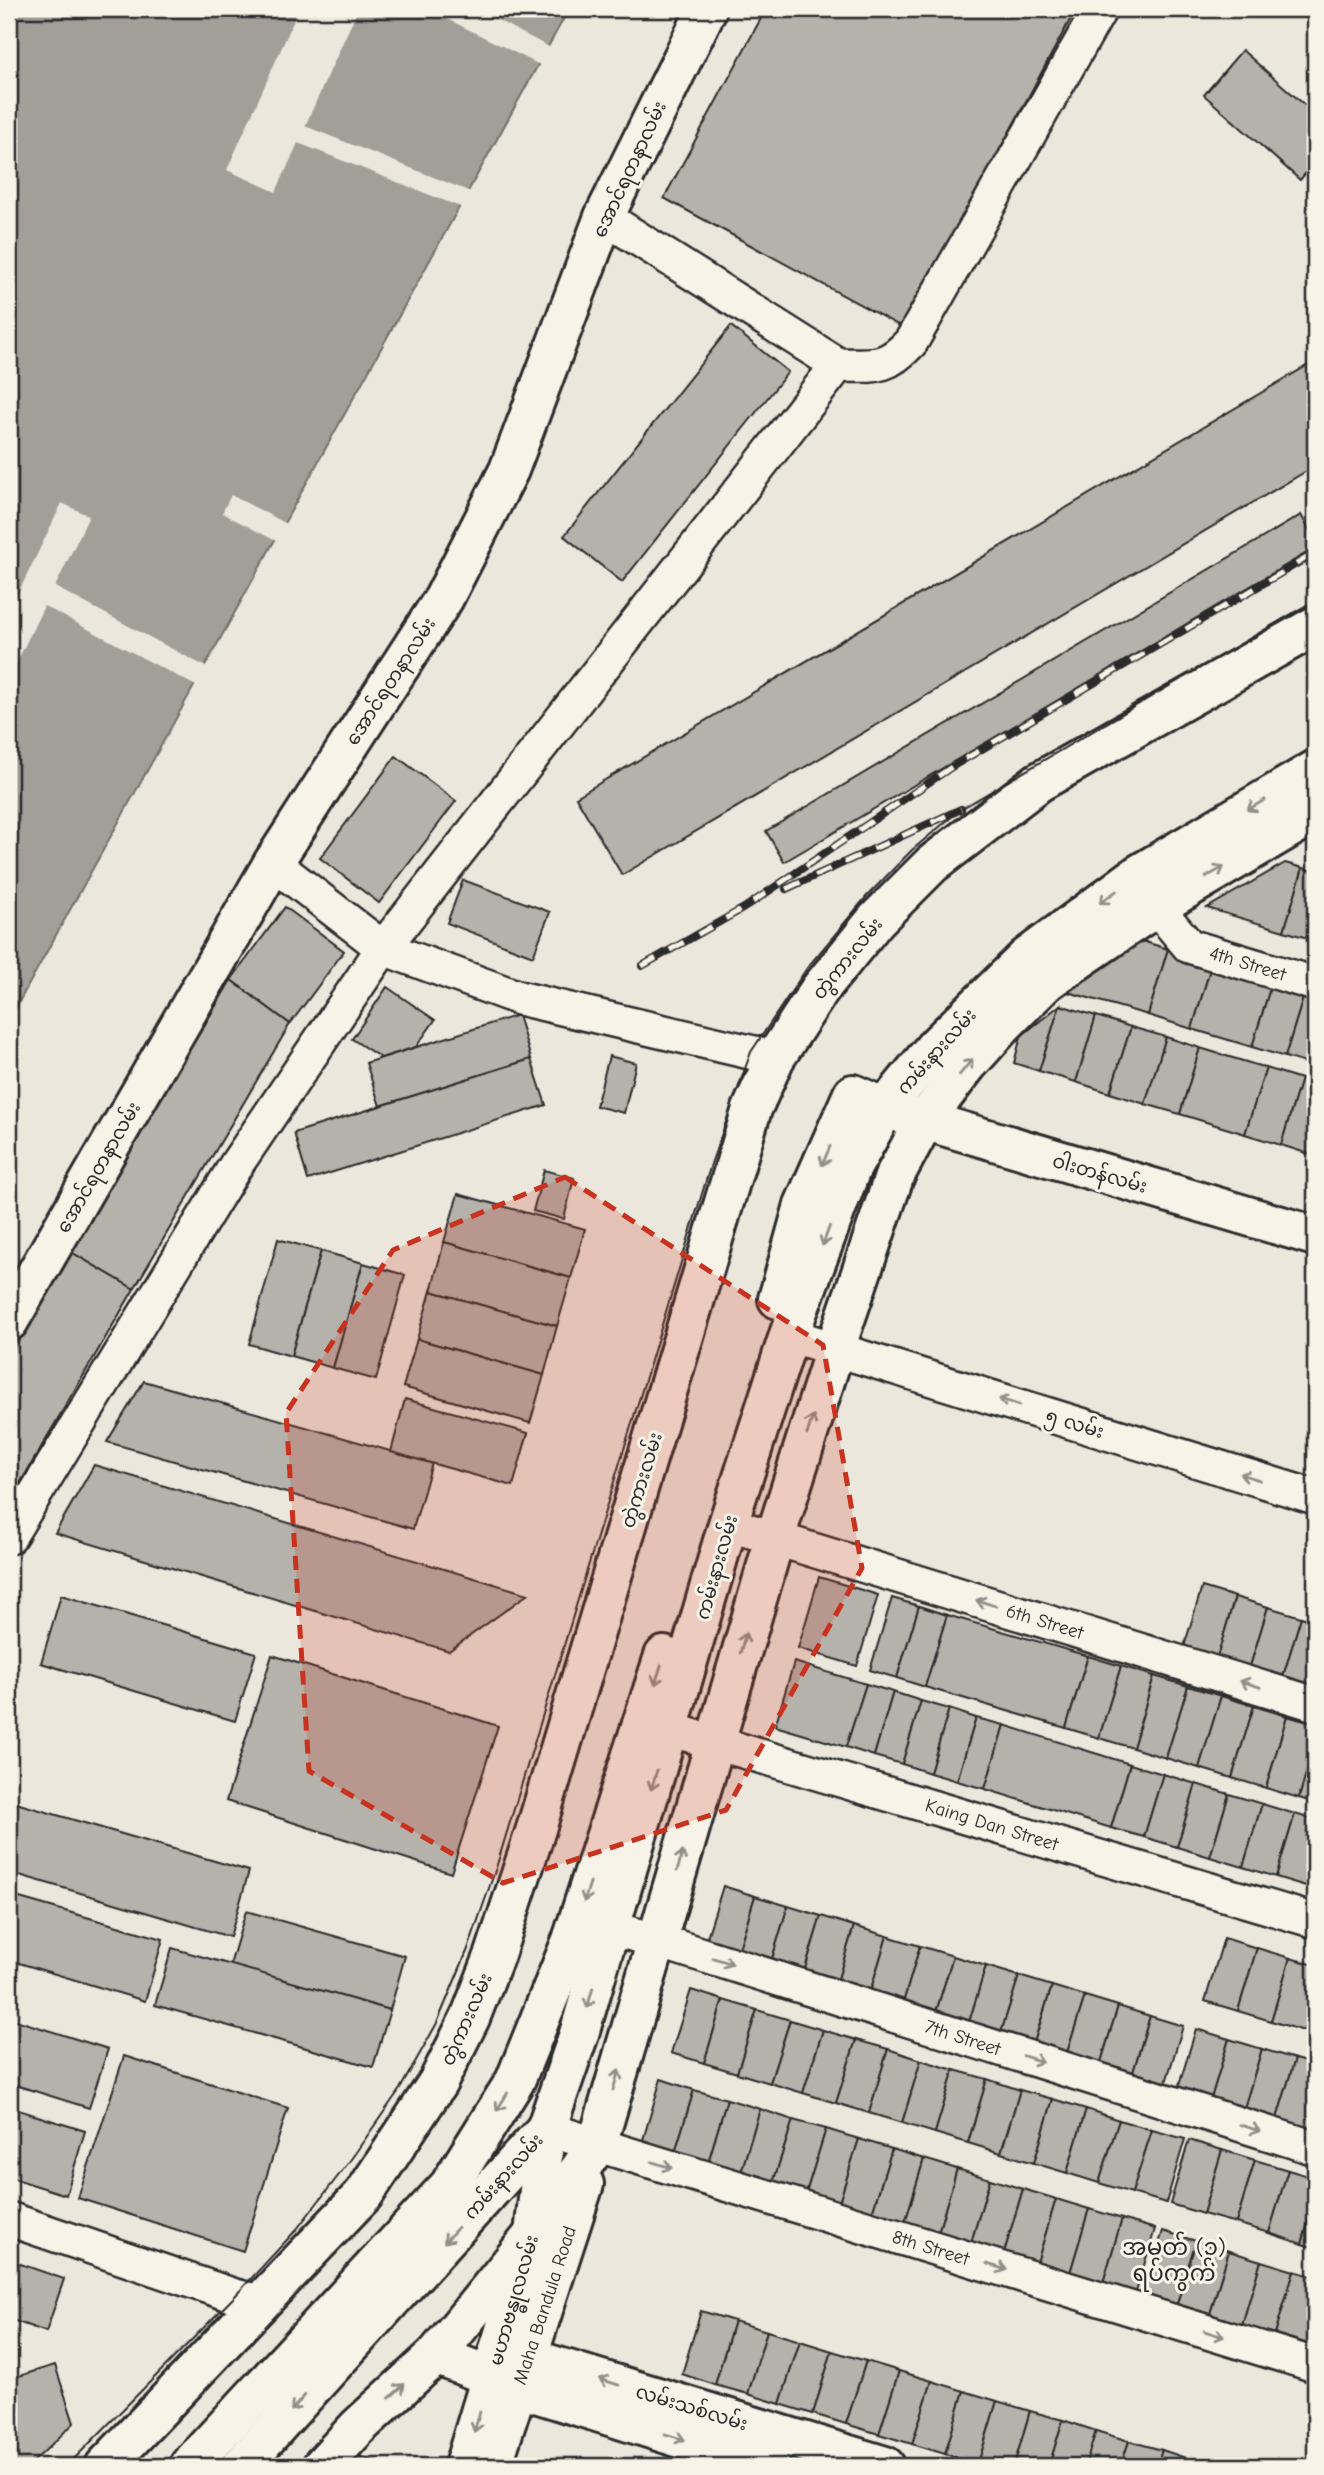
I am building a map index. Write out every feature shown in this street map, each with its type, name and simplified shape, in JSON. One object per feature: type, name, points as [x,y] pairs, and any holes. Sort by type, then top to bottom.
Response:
[{"type":"main road","name":"အောင်ရတနာလမ်း","points":[[9,1321],[274,863],[450,586],[509,470],[604,217],[707,9]]},
{"type":"main road","name":"တွဲကားလမ်း","points":[[105,2466],[364,2194],[438,2082],[470,2018],[495,1954],[536,1829],[752,1109],[775,1058],[820,989],[868,930],[932,864],[1039,782],[1315,626]]},
{"type":"main road","name":"ကမ်းနားလမ်း","points":[[322,2466],[358,2427],[436,2355],[534,2234],[597,2145],[775,1538],[835,1349],[894,1177],[924,1121],[968,1063],[1047,981],[1147,890],[1315,770]]},
{"type":"main road","name":"ကမ်းနားလမ်း","points":[[241,2466],[546,2129],[579,2034],[728,1524],[789,1335],[851,1169],[869,1101],[935,1047],[1026,958],[1147,890],[1315,813]]},
{"type":"main road","name":"ဝါးတန်လမ်း","points":[[869,1101],[924,1121],[1315,1236]]},
{"type":"main road","points":[[189,2466],[449,2186],[515,2081],[572,1940],[764,1349],[804,1205],[869,1101]]},
{"type":"main road","name":"မဟာဗန္ဓုလလမ်း","points":[[464,2466],[508,2368],[534,2234],[546,2129]]},
{"type":"main road","name":"Maha Bandula Road","points":[[492,2466],[508,2368],[597,2145]]},
{"type":"main road","name":"လမ်းသစ်လမ်း","points":[[436,2355],[508,2368],[769,2454],[885,2466]]},
{"type":"street","points":[[604,217],[838,365],[881,365],[896,358],[911,342],[1100,9]]},
{"type":"street","points":[[9,1537],[236,1165],[383,948],[838,365]]},
{"type":"street","points":[[274,863],[383,948],[519,998],[775,1058]]},
{"type":"street","name":"4th Street","points":[[1147,890],[1189,946],[1315,984]]},
{"type":"street","name":"၅ လမ်း","points":[[789,1335],[1315,1497]]},
{"type":"street","name":"6th Street","points":[[728,1524],[1315,1704]]},
{"type":"street","name":"Kaing Dan Street","points":[[669,1729],[1315,1921]]},
{"type":"street","name":"7th Street","points":[[610,1928],[1315,2148]]},
{"type":"street","name":"8th Street","points":[[546,2129],[1315,2365]]},
{"type":"street","points":[[9,2219],[235,2296],[263,2303]]},
{"type":"highlighted area","points":[[565,1177],[823,1345],[862,1568],[726,1810],[503,1883],[309,1771],[286,1413],[393,1250]]},
{"type":"shaded area","points":[[9,9],[569,9],[9,1020]]},
{"type":"pier","points":[[299,9],[358,9],[305,126],[471,192],[463,208],[298,143],[276,192],[227,170]]},
{"type":"pier","points":[[427,9],[476,9],[551,48],[542,66]]},
{"type":"pier","points":[[231,495],[287,524],[278,542],[222,513]]},
{"type":"pier","points":[[62,503],[89,516],[55,587],[208,668],[198,687],[44,606],[14,668],[9,666],[9,612]]},
{"type":"building","points":[[766,9],[1076,9],[903,328],[664,198]]},
{"type":"building","points":[[1242,50],[1315,114],[1315,162],[1300,180],[1204,95]]},
{"type":"building","points":[[731,326],[788,372],[622,582],[564,536]]},
{"type":"building","points":[[1315,361],[1315,466],[622,875],[576,797]]},
{"type":"building","points":[[1301,515],[1315,540],[1315,548],[784,862],[766,831]]},
{"type":"building","points":[[396,756],[456,801],[379,903],[320,858]]},
{"type":"building","points":[[1285,863],[1303,868],[1284,931],[1207,908]]},
{"type":"building","points":[[1303,868],[1315,872],[1314,940],[1284,931]]},
{"type":"building","points":[[463,880],[550,912],[533,956],[447,923]]},
{"type":"building","points":[[285,907],[344,951],[290,1024],[231,980]]},
{"type":"building","points":[[1142,941],[1168,949],[1148,1015],[1068,992]]},
{"type":"building","points":[[1168,949],[1212,963],[1192,1029],[1148,1015]]},
{"type":"building","points":[[1212,963],[1272,982],[1252,1047],[1192,1029]]},
{"type":"building","points":[[231,980],[290,1024],[134,1289],[71,1252]]},
{"type":"building","points":[[1272,982],[1305,992],[1285,1057],[1252,1047]]},
{"type":"building","points":[[387,987],[435,1020],[416,1047],[381,1058],[352,1039]]},
{"type":"building","points":[[1305,992],[1315,995],[1315,1066],[1285,1057]]},
{"type":"building","points":[[1060,1005],[1039,1071],[1014,1063],[1021,1036]]},
{"type":"building","points":[[1060,1005],[1096,1016],[1076,1082],[1039,1071]]},
{"type":"building","points":[[518,1015],[531,1059],[380,1106],[366,1063]]},
{"type":"building","points":[[1096,1016],[1131,1027],[1110,1093],[1076,1082]]},
{"type":"building","points":[[1131,1027],[1166,1037],[1145,1104],[1110,1093]]},
{"type":"building","points":[[1166,1037],[1200,1048],[1180,1114],[1145,1104]]},
{"type":"building","points":[[1200,1048],[1266,1068],[1245,1134],[1180,1114]]},
{"type":"building","points":[[609,1056],[636,1063],[624,1113],[596,1106]]},
{"type":"building","points":[[531,1059],[546,1105],[308,1180],[294,1133]]},
{"type":"building","points":[[1266,1068],[1301,1079],[1281,1145],[1245,1134]]},
{"type":"building","points":[[1301,1079],[1315,1084],[1315,1156],[1281,1145]]},
{"type":"building","points":[[544,1170],[574,1178],[564,1219],[533,1211]]},
{"type":"building","points":[[458,1194],[585,1229],[571,1278],[444,1242]]},
{"type":"building","points":[[278,1239],[321,1251],[291,1356],[249,1344]]},
{"type":"building","points":[[444,1242],[571,1278],[557,1326],[431,1291]]},
{"type":"building","points":[[321,1251],[363,1263],[333,1368],[291,1356]]},
{"type":"building","points":[[71,1252],[134,1289],[9,1502],[9,1356]]},
{"type":"building","points":[[363,1263],[405,1275],[376,1380],[333,1368]]},
{"type":"building","points":[[431,1291],[557,1326],[544,1375],[417,1339]]},
{"type":"building","points":[[417,1339],[544,1375],[530,1423],[403,1387]]},
{"type":"building","points":[[144,1381],[432,1463],[413,1529],[107,1442]]},
{"type":"building","points":[[405,1399],[528,1433],[513,1486],[391,1452]]},
{"type":"building","points":[[94,1465],[528,1594],[449,1651],[55,1533]]},
{"type":"building","points":[[819,1577],[878,1595],[857,1666],[798,1648]]},
{"type":"building","points":[[1202,1587],[1235,1597],[1216,1661],[1183,1650]]},
{"type":"building","points":[[61,1595],[256,1653],[235,1721],[41,1663]]},
{"type":"building","points":[[1235,1597],[1268,1607],[1249,1670],[1216,1661]]},
{"type":"building","points":[[892,1598],[919,1606],[897,1678],[870,1670]]},
{"type":"building","points":[[919,1606],[947,1615],[925,1687],[897,1678]]},
{"type":"building","points":[[1268,1607],[1301,1617],[1282,1680],[1249,1670]]},
{"type":"building","points":[[947,1615],[1088,1656],[1066,1728],[925,1687]]},
{"type":"building","points":[[1301,1617],[1315,1621],[1315,1688],[1282,1680]]},
{"type":"building","points":[[272,1655],[498,1726],[451,1873],[226,1801]]},
{"type":"building","points":[[1088,1656],[1121,1666],[1099,1738],[1066,1728]]},
{"type":"building","points":[[794,1662],[866,1684],[846,1747],[775,1726]]},
{"type":"building","points":[[1121,1666],[1154,1676],[1133,1748],[1099,1738]]},
{"type":"building","points":[[1154,1676],[1188,1686],[1166,1758],[1133,1748]]},
{"type":"building","points":[[866,1684],[893,1692],[874,1756],[846,1747]]},
{"type":"building","points":[[1188,1686],[1221,1696],[1199,1768],[1166,1758]]},
{"type":"building","points":[[893,1692],[921,1701],[902,1764],[874,1756]]},
{"type":"building","points":[[1221,1696],[1254,1706],[1232,1778],[1199,1768]]},
{"type":"building","points":[[921,1701],[949,1709],[930,1773],[902,1764]]},
{"type":"building","points":[[1254,1706],[1287,1716],[1266,1788],[1232,1778]]},
{"type":"building","points":[[949,1709],[976,1718],[957,1781],[930,1773]]},
{"type":"building","points":[[1287,1716],[1315,1724],[1315,1743],[1299,1798],[1266,1788]]},
{"type":"building","points":[[976,1718],[1004,1725],[985,1789],[957,1781]]},
{"type":"building","points":[[1004,1725],[1130,1764],[1111,1828],[985,1789]]},
{"type":"building","points":[[1315,1743],[1315,1803],[1299,1798]]},
{"type":"building","points":[[1130,1764],[1163,1774],[1144,1837],[1111,1828]]},
{"type":"building","points":[[1163,1774],[1196,1784],[1177,1847],[1144,1837]]},
{"type":"building","points":[[1196,1784],[1229,1794],[1210,1857],[1177,1847]]},
{"type":"building","points":[[1229,1794],[1262,1804],[1243,1867],[1210,1857]]},
{"type":"building","points":[[9,1801],[249,1871],[230,1937],[9,1872]]},
{"type":"building","points":[[1262,1804],[1295,1814],[1276,1877],[1243,1867]]},
{"type":"building","points":[[1295,1814],[1315,1820],[1315,1865],[1309,1887],[1276,1877]]},
{"type":"building","points":[[1315,1865],[1315,1889],[1309,1887]]},
{"type":"building","points":[[723,1886],[755,1896],[736,1959],[703,1950]]},
{"type":"building","points":[[9,1895],[163,1939],[145,2001],[9,1960]]},
{"type":"building","points":[[755,1896],[788,1906],[769,1969],[736,1959]]},
{"type":"building","points":[[788,1906],[821,1916],[802,1979],[769,1969]]},
{"type":"building","points":[[246,1911],[405,1956],[390,2010],[230,1965]]},
{"type":"building","points":[[821,1916],[854,1926],[835,1989],[802,1979]]},
{"type":"building","points":[[854,1926],[887,1936],[868,1999],[835,1989]]},
{"type":"building","points":[[887,1936],[920,1946],[901,2010],[868,1999]]},
{"type":"building","points":[[1224,1938],[1257,1948],[1238,2011],[1205,2001]]},
{"type":"building","points":[[920,1946],[953,1956],[934,2019],[901,2010]]},
{"type":"building","points":[[172,1948],[390,2010],[373,2067],[155,2005]]},
{"type":"building","points":[[1257,1948],[1290,1958],[1271,2021],[1238,2011]]},
{"type":"building","points":[[953,1956],[986,1966],[967,2029],[934,2019]]},
{"type":"building","points":[[1290,1958],[1315,1965],[1315,1994],[1304,2031],[1271,2021]]},
{"type":"building","points":[[986,1966],[1019,1976],[999,2039],[967,2029]]},
{"type":"building","points":[[1019,1976],[1052,1986],[1032,2049],[999,2039]]},
{"type":"building","points":[[1052,1986],[1085,1996],[1065,2059],[1032,2049]]},
{"type":"building","points":[[691,1990],[723,2000],[704,2063],[671,2053]]},
{"type":"building","points":[[1315,1994],[1315,2035],[1304,2031]]},
{"type":"building","points":[[1085,1996],[1118,2006],[1099,2069],[1065,2059]]},
{"type":"building","points":[[723,2000],[757,2010],[737,2073],[704,2063]]},
{"type":"building","points":[[1118,2006],[1150,2016],[1131,2079],[1099,2069]]},
{"type":"building","points":[[757,2010],[790,2020],[770,2083],[737,2073]]},
{"type":"building","points":[[1150,2016],[1183,2026],[1164,2089],[1131,2079]]},
{"type":"building","points":[[9,2018],[108,2049],[89,2108],[9,2083]]},
{"type":"building","points":[[790,2020],[823,2030],[803,2093],[770,2083]]},
{"type":"building","points":[[1196,2029],[1229,2039],[1210,2102],[1177,2092]]},
{"type":"building","points":[[823,2030],[856,2040],[836,2103],[803,2093]]},
{"type":"building","points":[[1229,2039],[1262,2049],[1243,2112],[1210,2102]]},
{"type":"building","points":[[856,2040],[888,2049],[869,2113],[836,2103]]},
{"type":"building","points":[[888,2049],[921,2060],[902,2123],[869,2113]]},
{"type":"building","points":[[1262,2049],[1295,2059],[1276,2122],[1243,2112]]},
{"type":"building","points":[[124,2056],[288,2108],[243,2251],[78,2198]]},
{"type":"building","points":[[1295,2059],[1315,2065],[1315,2111],[1309,2132],[1276,2122]]},
{"type":"building","points":[[921,2060],[954,2070],[935,2133],[902,2123]]},
{"type":"building","points":[[954,2070],[987,2079],[968,2143],[935,2133]]},
{"type":"building","points":[[661,2079],[694,2090],[675,2153],[642,2143]]},
{"type":"building","points":[[987,2079],[1020,2090],[1001,2153],[968,2143]]},
{"type":"building","points":[[694,2090],[727,2099],[708,2163],[675,2153]]},
{"type":"building","points":[[1020,2090],[1053,2099],[1034,2163],[1001,2153]]},
{"type":"building","points":[[727,2099],[760,2109],[741,2173],[708,2163]]},
{"type":"building","points":[[1053,2099],[1086,2109],[1067,2173],[1034,2163]]},
{"type":"building","points":[[9,2107],[85,2131],[66,2195],[9,2177]]},
{"type":"building","points":[[760,2109],[793,2120],[773,2183],[741,2173]]},
{"type":"building","points":[[1086,2109],[1119,2120],[1099,2183],[1067,2173]]},
{"type":"building","points":[[793,2120],[826,2129],[806,2193],[773,2183]]},
{"type":"building","points":[[1119,2120],[1152,2130],[1132,2193],[1099,2183]]},
{"type":"building","points":[[826,2129],[859,2139],[839,2203],[806,2193]]},
{"type":"building","points":[[1152,2130],[1185,2139],[1166,2203],[1132,2193]]},
{"type":"building","points":[[859,2139],[892,2149],[872,2213],[839,2203]]},
{"type":"building","points":[[1189,2140],[1222,2150],[1203,2214],[1170,2204]]},
{"type":"building","points":[[892,2149],[924,2159],[905,2223],[872,2213]]},
{"type":"building","points":[[1222,2150],[1255,2160],[1236,2223],[1203,2214]]},
{"type":"building","points":[[924,2159],[957,2169],[938,2233],[905,2223]]},
{"type":"building","points":[[1255,2160],[1288,2170],[1269,2233],[1236,2223]]},
{"type":"building","points":[[957,2169],[990,2179],[971,2243],[938,2233]]},
{"type":"building","points":[[1288,2170],[1315,2178],[1315,2199],[1302,2244],[1269,2233]]},
{"type":"building","points":[[990,2179],[1023,2189],[1004,2253],[971,2243]]},
{"type":"building","points":[[1023,2189],[1056,2199],[1037,2263],[1004,2253]]},
{"type":"building","points":[[1056,2199],[1089,2209],[1070,2273],[1037,2263]]},
{"type":"building","points":[[1315,2199],[1315,2248],[1302,2244]]},
{"type":"building","points":[[1089,2209],[1122,2219],[1103,2283],[1070,2273]]},
{"type":"building","points":[[1122,2219],[1155,2229],[1136,2292],[1103,2283]]},
{"type":"building","points":[[1163,2231],[1196,2241],[1177,2304],[1143,2294]]},
{"type":"building","points":[[1196,2241],[1229,2251],[1210,2314],[1177,2304]]},
{"type":"building","points":[[1229,2251],[1261,2261],[1242,2325],[1210,2314]]},
{"type":"building","points":[[9,2260],[64,2279],[46,2332],[9,2319]]},
{"type":"building","points":[[1261,2261],[1294,2271],[1275,2334],[1242,2325]]},
{"type":"building","points":[[1294,2271],[1315,2277],[1315,2321],[1308,2344],[1275,2334]]},
{"type":"building","points":[[701,2311],[734,2321],[715,2385],[682,2374]]},
{"type":"building","points":[[734,2321],[767,2331],[748,2394],[715,2385]]},
{"type":"building","points":[[1315,2321],[1315,2346],[1308,2344]]},
{"type":"building","points":[[767,2331],[800,2341],[780,2404],[748,2394]]},
{"type":"building","points":[[800,2341],[832,2351],[813,2414],[780,2404]]},
{"type":"building","points":[[832,2351],[866,2361],[846,2424],[813,2414]]},
{"type":"building","points":[[866,2361],[899,2371],[879,2434],[846,2424]]},
{"type":"building","points":[[55,2365],[74,2423],[29,2466],[17,2466],[9,2442],[9,2379]]},
{"type":"building","points":[[899,2371],[932,2381],[912,2444],[879,2434]]},
{"type":"building","points":[[932,2381],[964,2391],[945,2454],[912,2444]]},
{"type":"building","points":[[964,2391],[997,2401],[978,2464],[945,2454]]},
{"type":"building","points":[[997,2401],[1030,2411],[1014,2466],[978,2464]]},
{"type":"building","points":[[1030,2411],[1063,2420],[1049,2466],[1014,2466]]},
{"type":"building","points":[[1063,2420],[1096,2431],[1085,2466],[1049,2466]]},
{"type":"building","points":[[1096,2431],[1129,2441],[1121,2466],[1085,2466]]},
{"type":"building","points":[[1129,2441],[1162,2450],[1157,2466],[1121,2466]]},
{"type":"building","points":[[1162,2450],[1195,2461],[1193,2466],[1157,2466]]},
{"type":"building","points":[[358,2456],[389,2466],[349,2466]]},
{"type":"tram line","points":[[67,2466],[235,2296],[297,2229],[349,2162],[400,2089],[437,2023],[468,1949],[496,1868],[712,1161],[751,1052],[807,968],[867,896],[912,850],[961,809],[1315,600]]},
{"type":"railway","points":[[642,966],[744,908],[953,766],[1315,553]]},
{"type":"railway","points":[[786,889],[961,809]]},
{"type":"district","name":"အမှတ် (၃) ရပ်ကွက်","points":[[1174,2260]]}]
